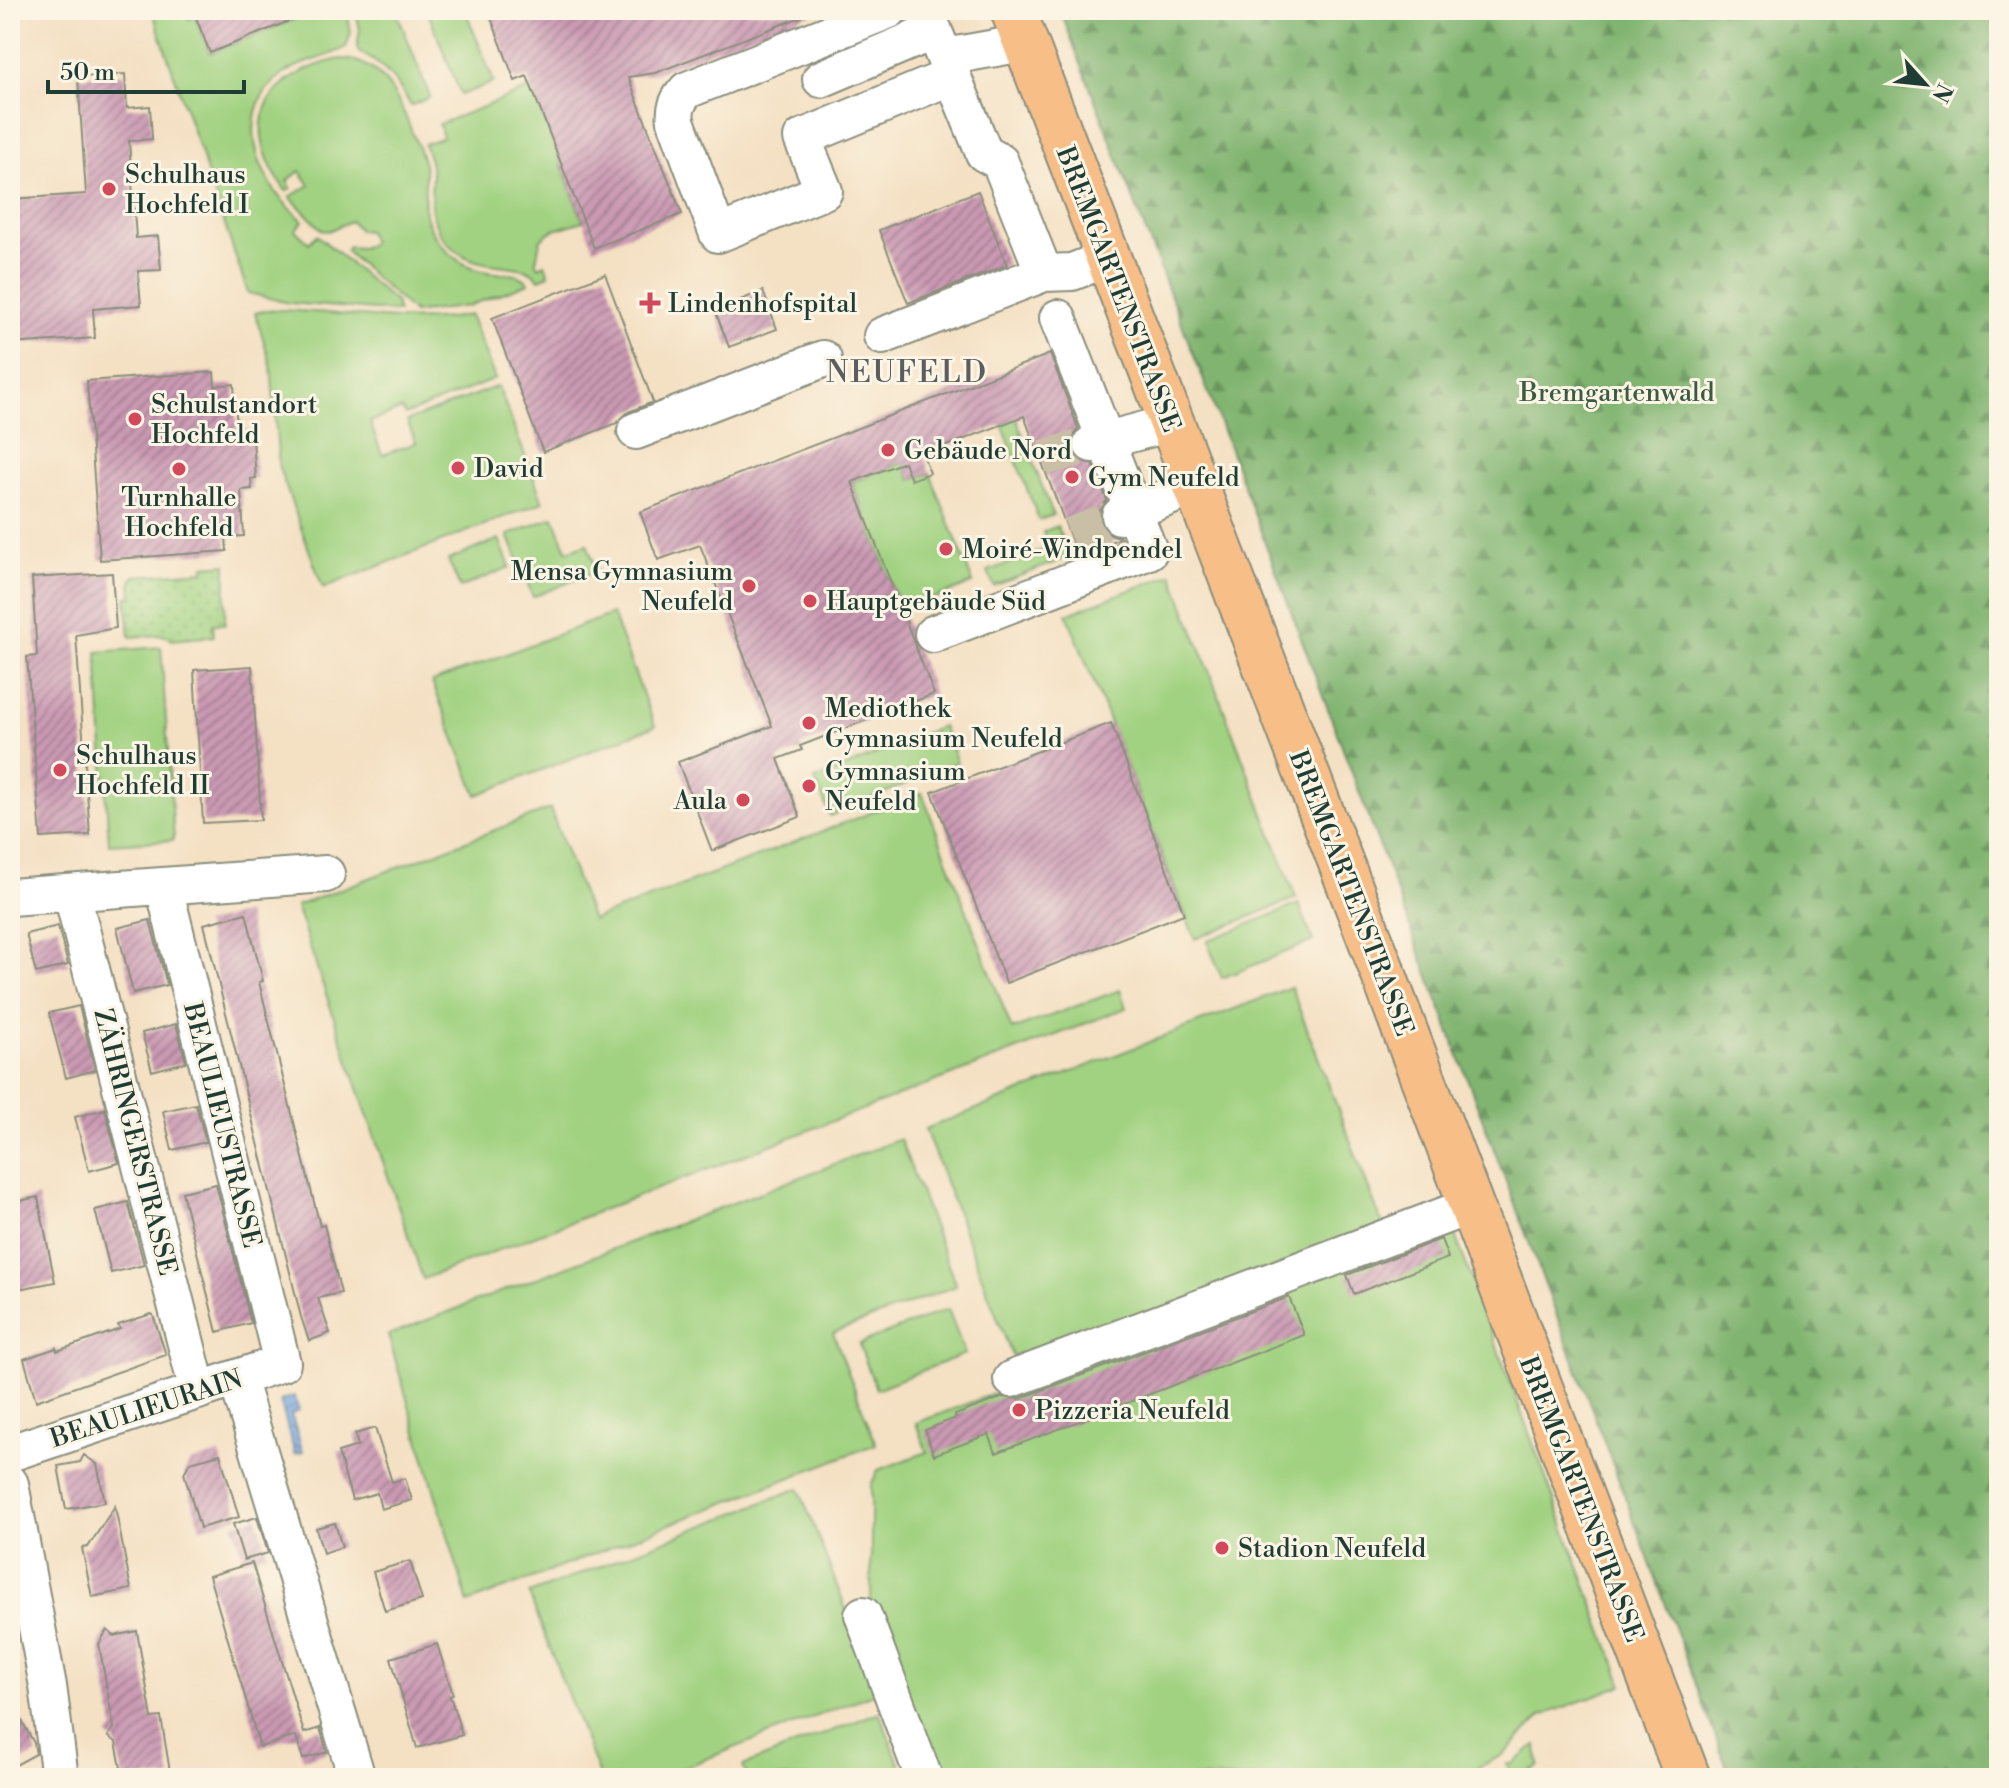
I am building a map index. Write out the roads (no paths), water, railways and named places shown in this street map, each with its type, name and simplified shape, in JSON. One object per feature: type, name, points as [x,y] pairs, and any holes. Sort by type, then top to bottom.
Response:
[{"type":"main road","name":"BREMGARTENSTRASSE","points":[[1018,26],[1688,1778]]},
{"type":"street","points":[[889,10],[687,90],[680,97],[676,121],[718,234],[824,191],[802,138],[939,44]]},
{"type":"street","points":[[821,79],[939,44],[1018,26]]},
{"type":"street","points":[[939,44],[984,153],[1000,162],[1044,273]]},
{"type":"street","points":[[882,336],[1044,273],[1072,272],[1108,258]]},
{"type":"street","points":[[933,634],[1149,551],[1127,514],[1099,442],[1058,318]]},
{"type":"street","points":[[636,431],[823,359]]},
{"type":"street","points":[[1099,442],[1171,423]]},
{"type":"street","points":[[1127,514],[1195,487]]},
{"type":"street","points":[[10,897],[326,874]]},
{"type":"street","name":"BEAULIEUSTRASSE","points":[[164,887],[282,1363]]},
{"type":"street","name":"ZÄHRINGERSTRASSE","points":[[72,894],[198,1391]]},
{"type":"street","points":[[1012,1379],[1470,1206]]},
{"type":"street","name":"BEAULIEURAIN","points":[[10,1453],[282,1363]]},
{"type":"street","points":[[237,1378],[357,1778]]},
{"type":"street","points":[[10,1484],[48,1686],[60,1778]]},
{"type":"street","points":[[863,1615],[924,1778]]},
{"type":"water","points":[[294,1396],[299,1411],[291,1414],[303,1452],[295,1454],[280,1401]]},
{"type":"tunnel","points":[[1043,458],[1092,444]]},
{"type":"tunnel","points":[[1070,536],[1120,516]]},
{"type":"place","name":"Schulhaus Hochfeld I","points":[[109,189]]},
{"type":"place","name":"Lindenhofspital","points":[[650,303]]},
{"type":"place","name":"Schulstandort Hochfeld","points":[[135,419]]},
{"type":"place","name":"Gebäude Nord","points":[[888,450]]},
{"type":"place","name":"David","points":[[458,468]]},
{"type":"place","name":"Turnhalle Hochfeld","points":[[179,469]]},
{"type":"place","name":"Gym Neufeld","points":[[1072,477]]},
{"type":"place","name":"Moiré-Windpendel","points":[[946,549]]},
{"type":"place","name":"Mensa Gymnasium Neufeld","points":[[749,586]]},
{"type":"place","name":"Hauptgebäude Süd","points":[[810,601]]},
{"type":"place","name":"Mediothek Gymnasium Neufeld","points":[[809,723]]},
{"type":"place","name":"Schulhaus Hochfeld II","points":[[60,770]]},
{"type":"place","name":"Gymnasium Neufeld","points":[[809,786]]},
{"type":"place","name":"Aula","points":[[743,800]]},
{"type":"place","name":"Pizzeria Neufeld","points":[[1019,1410]]},
{"type":"place","name":"Stadion Neufeld","points":[[1222,1548]]},
{"type":"district","name":"NEUFELD","points":[[907,372]]},
{"type":"park label","name":"Bremgartenwald","points":[[1617,392]]}]
